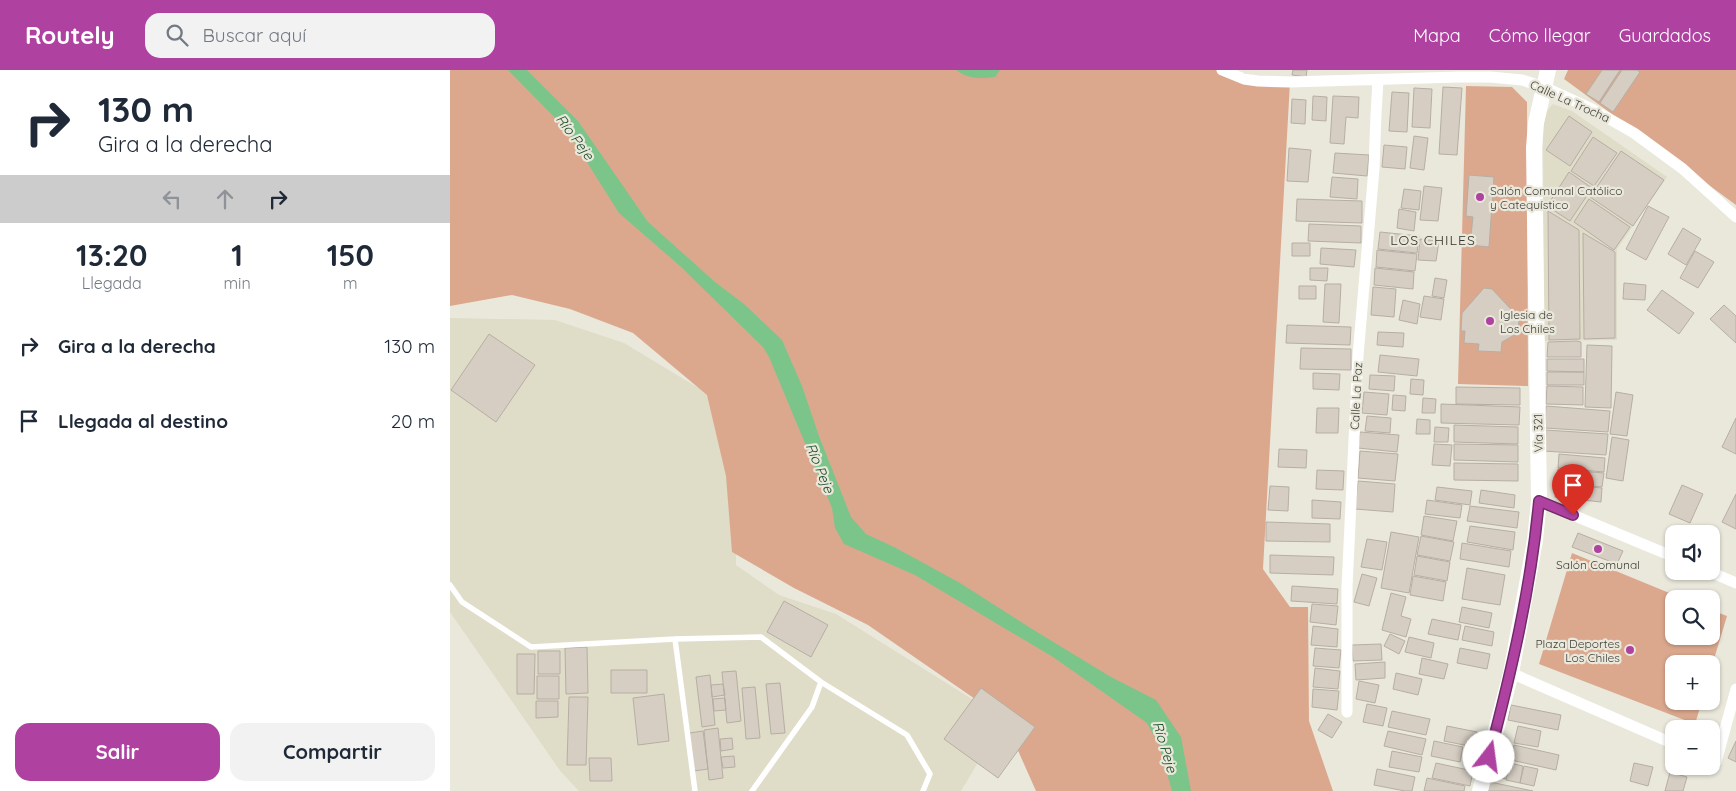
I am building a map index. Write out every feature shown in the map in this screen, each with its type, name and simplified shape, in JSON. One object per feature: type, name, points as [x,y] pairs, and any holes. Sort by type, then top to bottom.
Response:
[{"type":"street","name":"Calle La Trocha","points":[[1222,70],[1244,79],[1258,81],[1309,76],[1378,80],[1490,77],[1522,80],[1544,86],[1592,109],[1646,140],[1683,169],[1736,217]]},
{"type":"street","name":"Vía 321","points":[[1480,791],[1511,673],[1534,549],[1539,501],[1534,148],[1536,123],[1548,70]]},
{"type":"street","name":"Calle La Paz","points":[[1346,712],[1347,587],[1357,376],[1374,169],[1378,80]]},
{"type":"street","points":[[1539,501],[1665,553]]},
{"type":"street","points":[[1720,576],[1736,583]]},
{"type":"street","points":[[1511,673],[1665,740]]},
{"type":"street","points":[[1720,748],[1736,690]]},
{"type":"lane","points":[[450,585],[462,602],[531,647],[761,636],[821,682],[907,735],[930,774],[923,791]]},
{"type":"lane","points":[[675,639],[695,791]]},
{"type":"lane","points":[[752,791],[812,707],[821,682]]},
{"type":"shaded area","points":[[450,70],[1226,70],[1290,82],[1263,569],[1290,607],[1308,607],[1309,721],[1333,791],[1036,791],[1004,719],[868,625],[794,588],[732,552],[726,476],[707,395],[633,333],[570,309],[512,295],[450,306]]},
{"type":"shaded area","points":[[1568,70],[1736,70],[1736,205],[1564,79]]},
{"type":"shaded area","points":[[1466,86],[1512,87],[1527,102],[1528,386],[1458,384]]},
{"type":"shaded area","points":[[1553,104],[1572,111],[1667,177],[1617,249],[1617,340],[1544,341],[1543,115]]},
{"type":"shaded area","points":[[450,318],[555,320],[624,343],[735,410],[736,565],[779,595],[836,614],[1004,719],[961,791],[579,791],[561,772],[450,612]]},
{"type":"shaded area","name":"Plaza Deportes Los Chiles","points":[[1572,553],[1665,591],[1665,645],[1718,645],[1715,655],[1665,655],[1665,710],[1699,710],[1696,720],[1685,720],[1539,664]]},
{"type":"shaded area","name":"Plaza Deportes Los Chiles","points":[[1720,613],[1727,616],[1720,639]]},
{"type":"water","name":"Río Peje","points":[[508,70],[527,70],[578,121],[648,222],[715,282],[744,304],[782,340],[802,386],[819,436],[851,517],[866,534],[960,583],[1111,677],[1156,700],[1181,737],[1191,791],[1172,791],[1159,745],[1147,723],[1053,657],[915,575],[844,544],[835,528],[832,508],[769,357],[763,347],[680,266],[619,213],[566,129]]},
{"type":"water","points":[[956,70],[1000,70],[995,77],[980,78],[970,77]]},
{"type":"building","points":[[1293,70],[1307,70],[1306,77],[1292,75]]},
{"type":"building","points":[[1602,70],[1620,70],[1599,102],[1586,94]]},
{"type":"building","points":[[1622,70],[1637,70],[1640,72],[1613,112],[1600,103]]},
{"type":"building","points":[[1443,87],[1462,88],[1457,155],[1439,154]]},
{"type":"building","points":[[1414,88],[1432,89],[1430,128],[1412,127]]},
{"type":"building","points":[[1392,92],[1409,93],[1407,132],[1389,131]]},
{"type":"building","points":[[1313,96],[1327,97],[1326,121],[1312,120]]},
{"type":"building","points":[[1333,96],[1359,97],[1358,118],[1346,117],[1344,144],[1330,143]]},
{"type":"building","points":[[1292,99],[1306,100],[1305,124],[1291,123]]},
{"type":"building","points":[[1569,116],[1592,132],[1570,166],[1546,150]]},
{"type":"building","points":[[1414,136],[1428,138],[1424,170],[1410,168]]},
{"type":"building","points":[[1593,137],[1617,153],[1594,186],[1571,171]]},
{"type":"building","points":[[1384,145],[1407,147],[1405,169],[1382,167]]},
{"type":"building","points":[[1289,148],[1311,150],[1308,182],[1287,181]]},
{"type":"building","points":[[1621,151],[1664,180],[1633,226],[1590,197]]},
{"type":"building","points":[[1335,153],[1369,155],[1367,176],[1333,173]]},
{"type":"building","points":[[1569,172],[1592,188],[1570,221],[1547,206]]},
{"type":"building","name":"Salón Comunal Católico y Catequístico","points":[[1469,175],[1494,177],[1489,247],[1470,245],[1473,217],[1466,216]]},
{"type":"building","points":[[1332,177],[1358,179],[1357,199],[1330,197]]},
{"type":"building","points":[[1424,186],[1442,188],[1438,221],[1420,220]]},
{"type":"building","points":[[1404,189],[1421,191],[1419,210],[1401,208]]},
{"type":"building","points":[[1297,199],[1362,201],[1362,223],[1296,221]]},
{"type":"building","points":[[1589,199],[1630,227],[1614,250],[1574,222]]},
{"type":"building","points":[[1648,206],[1669,217],[1646,260],[1626,249]]},
{"type":"building","points":[[1399,209],[1416,212],[1414,231],[1397,228]]},
{"type":"building","points":[[1548,211],[1579,230],[1580,339],[1549,340]]},
{"type":"building","points":[[1309,224],[1361,226],[1361,243],[1308,241]]},
{"type":"building","points":[[1683,228],[1701,239],[1686,265],[1668,254]]},
{"type":"building","points":[[1380,232],[1419,236],[1417,253],[1378,249]]},
{"type":"building","points":[[1583,233],[1615,252],[1615,338],[1584,339]]},
{"type":"building","points":[[1420,239],[1439,241],[1436,261],[1418,260]]},
{"type":"building","points":[[1292,243],[1310,243],[1310,256],[1292,256]]},
{"type":"building","points":[[1321,248],[1356,250],[1354,267],[1320,264]]},
{"type":"building","points":[[1377,250],[1417,254],[1415,271],[1376,267]]},
{"type":"building","points":[[1695,251],[1714,262],[1698,288],[1680,278]]},
{"type":"building","points":[[1310,268],[1328,268],[1327,281],[1310,280]]},
{"type":"building","points":[[1375,268],[1414,272],[1413,289],[1374,285]]},
{"type":"building","points":[[1435,278],[1447,280],[1444,298],[1432,296]]},
{"type":"building","points":[[1624,283],[1646,285],[1645,300],[1623,299]]},
{"type":"building","points":[[1325,284],[1341,284],[1339,323],[1323,322]]},
{"type":"building","points":[[1299,286],[1316,286],[1316,299],[1299,299]]},
{"type":"building","points":[[1373,287],[1396,289],[1394,317],[1371,315]]},
{"type":"building","name":"Iglesia de Los Chiles","points":[[1484,288],[1492,289],[1519,318],[1518,333],[1502,342],[1501,352],[1478,351],[1479,344],[1464,343],[1465,331],[1461,331],[1462,313]]},
{"type":"building","points":[[1662,290],[1694,313],[1679,334],[1647,310]]},
{"type":"building","points":[[1424,296],[1444,299],[1441,320],[1420,317]]},
{"type":"building","points":[[1403,300],[1420,304],[1417,324],[1399,320]]},
{"type":"building","points":[[1724,305],[1736,316],[1736,343],[1710,319]]},
{"type":"building","points":[[1287,325],[1351,327],[1350,345],[1286,343]]},
{"type":"building","points":[[1378,332],[1404,333],[1403,347],[1377,345]]},
{"type":"building","points":[[489,334],[535,365],[496,422],[451,390]]},
{"type":"building","points":[[1548,342],[1581,342],[1581,357],[1547,357]]},
{"type":"building","points":[[1587,345],[1612,346],[1611,408],[1585,407]]},
{"type":"building","points":[[1301,348],[1351,349],[1351,370],[1300,369]]},
{"type":"building","points":[[1380,355],[1419,359],[1417,376],[1378,372]]},
{"type":"building","points":[[1547,359],[1584,359],[1584,372],[1547,371]]},
{"type":"building","points":[[1547,372],[1584,372],[1584,385],[1547,385]]},
{"type":"building","points":[[1313,373],[1340,374],[1339,390],[1313,389]]},
{"type":"building","points":[[1370,375],[1395,376],[1394,391],[1369,389]]},
{"type":"building","points":[[1411,379],[1424,380],[1423,395],[1410,394]]},
{"type":"building","points":[[1547,386],[1583,387],[1583,405],[1546,404]]},
{"type":"building","points":[[1456,387],[1520,388],[1520,405],[1456,404]]},
{"type":"building","points":[[1364,392],[1389,394],[1387,415],[1362,413]]},
{"type":"building","points":[[1616,392],[1633,395],[1627,436],[1610,434]]},
{"type":"building","points":[[1393,395],[1406,396],[1405,411],[1392,410]]},
{"type":"building","points":[[1423,398],[1436,399],[1435,413],[1422,413]]},
{"type":"building","points":[[1441,404],[1520,407],[1519,425],[1441,423]]},
{"type":"building","points":[[1546,406],[1610,411],[1608,432],[1545,428]]},
{"type":"building","points":[[1317,408],[1339,408],[1338,433],[1316,433]]},
{"type":"building","points":[[1367,416],[1391,418],[1390,433],[1365,431]]},
{"type":"building","points":[[1736,418],[1736,454],[1722,447]]},
{"type":"building","points":[[1417,419],[1430,420],[1430,434],[1416,434]]},
{"type":"building","points":[[1454,425],[1518,427],[1518,444],[1454,442]]},
{"type":"building","points":[[1435,427],[1449,428],[1448,442],[1434,442]]},
{"type":"building","points":[[1545,430],[1608,434],[1606,455],[1543,451]]},
{"type":"building","points":[[1360,432],[1399,435],[1397,452],[1358,448]]},
{"type":"building","points":[[1612,437],[1629,440],[1623,481],[1606,478]]},
{"type":"building","points":[[1434,444],[1452,445],[1450,466],[1432,465]]},
{"type":"building","points":[[1454,444],[1518,445],[1518,462],[1454,460]]},
{"type":"building","points":[[1279,449],[1307,450],[1306,468],[1278,467]]},
{"type":"building","points":[[1360,451],[1398,454],[1395,481],[1358,478]]},
{"type":"building","points":[[1559,454],[1605,458],[1604,472],[1558,468]]},
{"type":"building","points":[[1454,463],[1518,464],[1518,481],[1454,480]]},
{"type":"building","points":[[1558,469],[1604,473],[1602,487],[1556,483]]},
{"type":"building","points":[[1317,470],[1344,471],[1343,490],[1316,489]]},
{"type":"building","points":[[1358,481],[1395,484],[1393,512],[1355,509]]},
{"type":"building","points":[[1556,484],[1602,488],[1601,502],[1555,497]]},
{"type":"building","points":[[1682,485],[1703,494],[1690,523],[1669,514]]},
{"type":"building","points":[[1270,486],[1289,487],[1288,511],[1268,510]]},
{"type":"building","points":[[1437,487],[1472,491],[1470,505],[1435,500]]},
{"type":"building","points":[[1481,490],[1515,495],[1514,508],[1479,503]]},
{"type":"building","points":[[1736,494],[1736,529],[1722,522]]},
{"type":"building","points":[[1312,500],[1341,502],[1340,519],[1312,518]]},
{"type":"building","points":[[1427,500],[1462,505],[1460,518],[1425,514]]},
{"type":"building","points":[[1470,506],[1519,512],[1517,528],[1467,521]]},
{"type":"building","points":[[1424,516],[1457,521],[1453,541],[1421,535]]},
{"type":"building","points":[[1266,522],[1330,524],[1330,542],[1266,541]]},
{"type":"building","points":[[1470,526],[1515,532],[1513,550],[1467,542]]},
{"type":"building","points":[[1391,532],[1419,537],[1409,593],[1381,588]]},
{"type":"building","name":"Salón Comunal","points":[[1578,533],[1623,551],[1617,564],[1572,547]]},
{"type":"building","points":[[1421,536],[1454,542],[1450,561],[1417,555]]},
{"type":"building","points":[[1367,539],[1387,542],[1382,570],[1361,567]]},
{"type":"building","points":[[1462,543],[1511,551],[1509,567],[1460,559]]},
{"type":"building","points":[[1270,555],[1334,557],[1333,575],[1270,573]]},
{"type":"building","points":[[1417,556],[1450,562],[1447,581],[1414,575]]},
{"type":"building","points":[[1467,568],[1505,575],[1500,605],[1462,599]]},
{"type":"building","points":[[1362,574],[1377,578],[1369,606],[1354,602]]},
{"type":"building","points":[[1413,576],[1446,582],[1443,601],[1410,595]]},
{"type":"building","points":[[1292,586],[1338,589],[1337,604],[1291,601]]},
{"type":"building","points":[[1391,593],[1406,597],[1401,616],[1411,619],[1406,637],[1382,630]]},
{"type":"building","points":[[784,601],[828,625],[811,657],[767,632]]},
{"type":"building","points":[[1312,604],[1338,606],[1336,625],[1310,622]]},
{"type":"building","points":[[1462,607],[1492,613],[1489,628],[1459,622]]},
{"type":"building","points":[[1432,619],[1461,625],[1458,640],[1428,634]]},
{"type":"building","points":[[1313,626],[1338,629],[1337,647],[1311,645]]},
{"type":"building","points":[[1465,626],[1494,632],[1492,646],[1462,640]]},
{"type":"building","points":[[1390,634],[1405,641],[1399,654],[1384,646]]},
{"type":"building","points":[[1409,637],[1434,643],[1431,658],[1405,652]]},
{"type":"building","points":[[1381,644],[1382,660],[1353,661],[1352,645]]},
{"type":"building","points":[[587,647],[588,693],[566,694],[565,648]]},
{"type":"building","points":[[1315,648],[1341,650],[1339,668],[1313,666]]},
{"type":"building","points":[[1460,648],[1490,654],[1487,669],[1457,663]]},
{"type":"building","points":[[538,651],[560,651],[560,674],[538,674]]},
{"type":"building","points":[[517,654],[535,654],[534,694],[517,694]]},
{"type":"building","points":[[1422,658],[1448,664],[1444,679],[1419,674]]},
{"type":"building","points":[[1385,662],[1385,678],[1356,680],[1355,664]]},
{"type":"building","points":[[1315,668],[1340,671],[1338,689],[1313,687]]},
{"type":"building","points":[[611,670],[647,670],[647,693],[611,693]]},
{"type":"building","points":[[736,671],[741,721],[727,723],[722,672]]},
{"type":"building","points":[[1396,673],[1422,679],[1418,695],[1393,689]]},
{"type":"building","points":[[710,675],[715,725],[702,727],[696,677]]},
{"type":"building","points":[[537,676],[559,676],[559,699],[537,699]]},
{"type":"building","points":[[1359,681],[1379,685],[1375,703],[1356,699]]},
{"type":"building","points":[[780,683],[785,733],[771,734],[766,684]]},
{"type":"building","points":[[723,684],[725,695],[712,697],[711,685]]},
{"type":"building","points":[[755,687],[760,738],[746,739],[742,688]]},
{"type":"building","points":[[981,688],[1035,727],[998,778],[944,739]]},
{"type":"building","points":[[1313,689],[1339,691],[1337,710],[1312,707]]},
{"type":"building","points":[[664,694],[669,741],[638,745],[633,698]]},
{"type":"building","points":[[569,697],[588,697],[586,765],[567,765]]},
{"type":"building","points":[[725,698],[726,710],[714,711],[713,699]]},
{"type":"building","points":[[536,701],[558,701],[558,717],[536,718]]},
{"type":"building","points":[[1367,704],[1387,708],[1383,726],[1363,722]]},
{"type":"building","points":[[1511,705],[1561,715],[1558,730],[1508,720]]},
{"type":"building","points":[[1392,711],[1430,719],[1426,735],[1388,727]]},
{"type":"building","points":[[1328,714],[1342,722],[1332,738],[1318,730]]},
{"type":"building","points":[[1447,726],[1477,732],[1474,747],[1444,741]]},
{"type":"building","points":[[1518,726],[1541,731],[1538,747],[1514,743]]},
{"type":"building","points":[[718,728],[723,778],[709,780],[704,730]]},
{"type":"building","points":[[703,731],[708,769],[694,771],[689,733]]},
{"type":"building","points":[[1388,731],[1426,739],[1422,755],[1384,746]]},
{"type":"building","points":[[732,738],[733,749],[721,751],[720,739]]},
{"type":"building","points":[[1434,741],[1463,747],[1460,762],[1431,756]]},
{"type":"building","points":[[1736,741],[1736,762],[1728,758]]},
{"type":"building","points":[[1514,745],[1559,755],[1556,770],[1511,760]]},
{"type":"building","points":[[1392,751],[1422,757],[1419,772],[1389,767]]},
{"type":"building","points":[[734,756],[735,767],[723,768],[721,757]]},
{"type":"building","points":[[589,758],[611,758],[612,781],[590,781]]},
{"type":"building","points":[[1496,760],[1510,763],[1506,779],[1492,776]]},
{"type":"building","points":[[1436,763],[1473,771],[1470,786],[1432,778]]},
{"type":"building","points":[[1510,763],[1523,766],[1520,783],[1506,780]]},
{"type":"building","points":[[1634,763],[1653,767],[1648,786],[1630,781]]},
{"type":"building","points":[[1524,766],[1538,769],[1534,786],[1520,783]]},
{"type":"building","points":[[1377,769],[1415,777],[1412,791],[1374,785]]},
{"type":"building","points":[[1669,775],[1687,777],[1683,791],[1665,791]]},
{"type":"building","points":[[1427,778],[1465,786],[1464,791],[1424,791]]},
{"type":"building","points":[[1490,782],[1533,791],[1488,791]]},
{"type":"place","name":"Salón Comunal Católico y Catequístico","points":[[1480,197]]},
{"type":"place","name":"Iglesia de Los Chiles","points":[[1490,321]]},
{"type":"place","name":"Salón Comunal","points":[[1598,549]]},
{"type":"place","name":"Plaza Deportes Los Chiles","points":[[1630,650]]},
{"type":"district","name":"LOS CHILES","points":[[1433,240]]},
{"type":"route","points":[[1489,757],[1511,673],[1526,600],[1539,501],[1573,515]]}]
